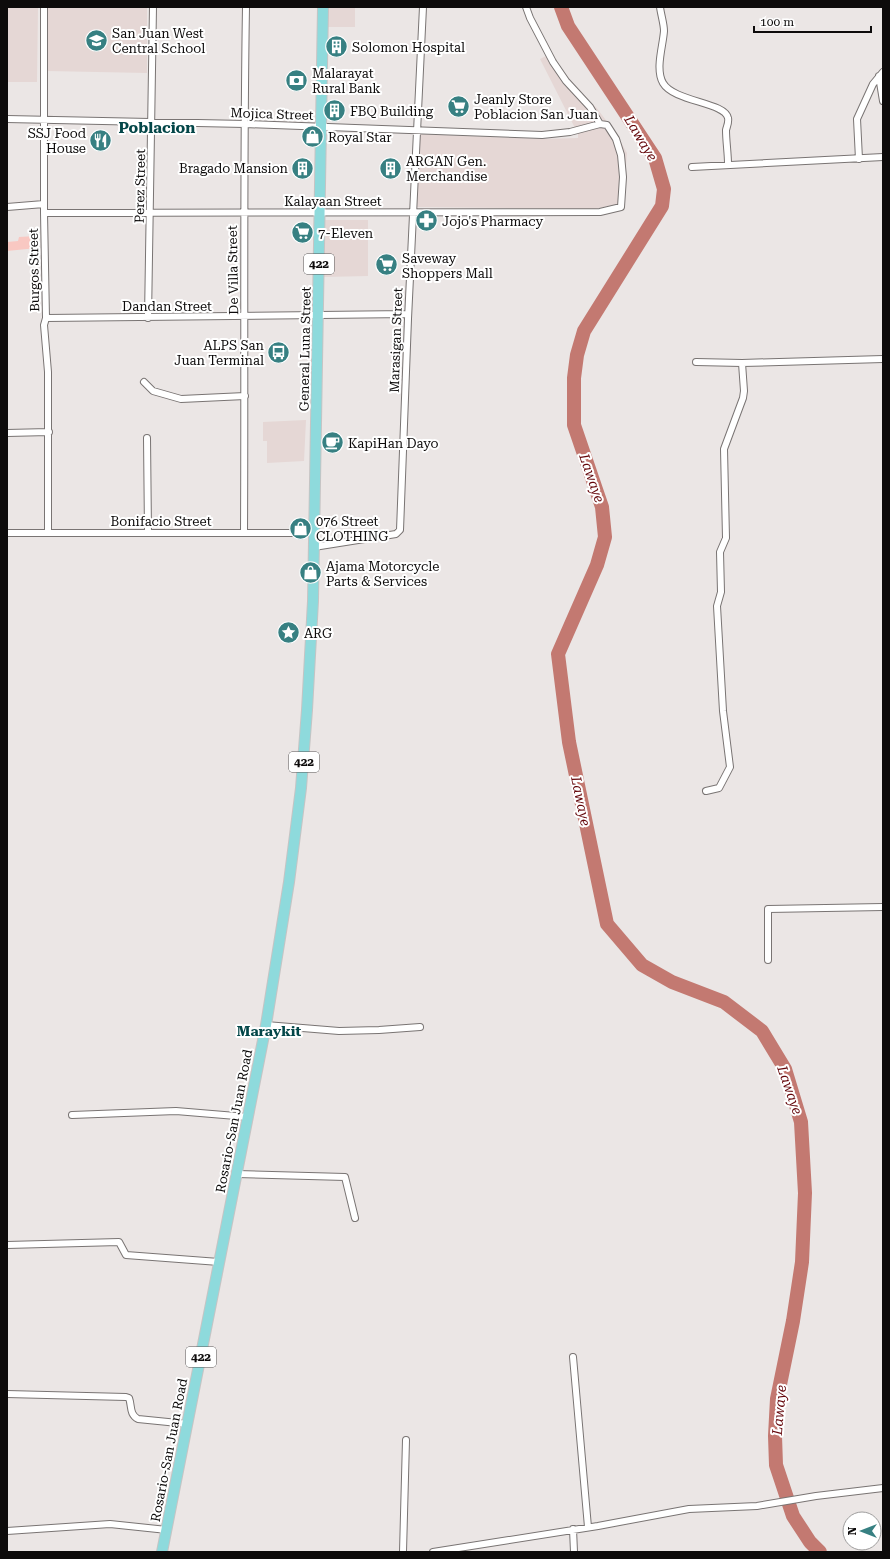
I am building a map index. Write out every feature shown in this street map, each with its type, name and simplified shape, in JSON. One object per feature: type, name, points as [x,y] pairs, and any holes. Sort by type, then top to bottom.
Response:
[{"type":"main road","name":"General Luna Street","points":[[314,547],[319,315],[322,7]]},
{"type":"main road","name":"Rosario-San Juan Road","points":[[162,1552],[266,1025],[289,882],[301,788],[312,641],[314,547]]},
{"type":"street","name":"Burgos Street","points":[[44,7],[43,120],[46,318],[44,325],[48,372],[48,532]]},
{"type":"street","name":"Perez Street","points":[[148,318],[153,7]]},
{"type":"street","name":"De Villa Street","points":[[244,533],[244,212],[246,7]]},
{"type":"street","name":"Marasigan Street","points":[[314,547],[396,534],[400,530],[408,314],[423,7]]},
{"type":"street","points":[[526,7],[530,18],[553,62],[566,81],[590,107],[600,124]]},
{"type":"street","points":[[660,7],[664,31],[660,49],[660,72],[663,83],[671,92],[682,97],[711,105],[726,114],[728,118],[726,130],[728,164]]},
{"type":"street","points":[[860,159],[857,119],[868,94],[881,74]]},
{"type":"street","points":[[881,74],[883,101]]},
{"type":"street","name":"Mojica Street","points":[[7,119],[417,129],[542,135],[570,132],[600,124],[607,125],[616,139],[621,155],[623,176],[621,207]]},
{"type":"street","points":[[692,167],[883,157]]},
{"type":"street","points":[[7,207],[44,204]]},
{"type":"street","name":"Kalayaan Street","points":[[44,213],[600,212],[621,207]]},
{"type":"street","name":"Dandan Street","points":[[46,318],[408,314]]},
{"type":"street","points":[[696,362],[742,363],[883,358]]},
{"type":"street","points":[[706,791],[719,788],[730,767],[723,711],[717,606],[721,592],[720,552],[726,538],[724,449],[743,398],[742,363]]},
{"type":"street","points":[[144,382],[153,391],[181,400],[245,396]]},
{"type":"street","points":[[7,433],[49,432]]},
{"type":"street","points":[[147,438],[148,532]]},
{"type":"street","name":"Bonifacio Street","points":[[7,532],[315,533]]},
{"type":"street","points":[[768,960],[768,909],[883,907]]},
{"type":"street","points":[[266,1025],[339,1031],[420,1027]]},
{"type":"street","points":[[72,1115],[176,1111],[248,1117]]},
{"type":"street","points":[[237,1174],[344,1177],[354,1218]]},
{"type":"street","points":[[7,1245],[120,1242],[126,1255],[219,1262]]},
{"type":"street","points":[[573,1356],[588,1527]]},
{"type":"street","points":[[7,1394],[126,1397],[129,1398],[134,1417],[138,1419],[188,1424]]},
{"type":"street","points":[[403,1552],[406,1440]]},
{"type":"street","points":[[433,1552],[588,1527],[689,1508],[757,1506],[816,1496],[883,1488]]},
{"type":"street","points":[[7,1531],[110,1524],[167,1530]]},
{"type":"street","points":[[573,1529],[574,1552]]},
{"type":"shaded area","points":[[7,7],[38,7],[37,82],[7,82]]},
{"type":"shaded area","name":"San Juan West Central School","points":[[47,7],[147,7],[147,73],[47,71]]},
{"type":"shaded area","points":[[328,7],[355,8],[355,27],[328,27]]},
{"type":"shaded area","points":[[552,53],[569,82],[584,98],[596,107],[617,135],[627,153],[623,203],[594,209],[417,207],[420,134],[543,139],[578,138],[578,134],[540,59]]},
{"type":"shaded area","points":[[325,220],[368,220],[368,276],[324,277]]},
{"type":"shaded area","points":[[36,236],[37,248],[7,251],[7,242],[18,241],[19,237]]},
{"type":"shaded area","points":[[306,420],[304,461],[267,463],[267,441],[263,441],[263,422]]},
{"type":"waterway","name":"Lawaye","points":[[561,7],[568,26],[655,158],[664,189],[662,206],[584,331],[577,355],[574,378],[574,425],[602,507],[605,537],[597,565],[558,654],[569,742],[607,924],[642,965],[672,982],[724,1002],[762,1031],[785,1069],[801,1122],[805,1193],[802,1262],[793,1321],[777,1399],[775,1436],[776,1465],[793,1516],[810,1542],[820,1552]]},
{"type":"place","name":"San Juan West Central School","points":[[97,40]]},
{"type":"place","name":"Solomon Hospital","points":[[336,47]]},
{"type":"place","name":"Malarayat Rural Bank","points":[[297,80]]},
{"type":"place","name":"Jeanly Store Poblacion San Juan","points":[[459,106]]},
{"type":"place","name":"FBQ Building","points":[[334,111]]},
{"type":"place","name":"Royal Star","points":[[312,137]]},
{"type":"place","name":"SSJ Food House","points":[[101,140]]},
{"type":"place","name":"Bragado Mansion","points":[[303,168]]},
{"type":"place","name":"ARGAN Gen. Merchandise","points":[[391,168]]},
{"type":"place","name":"Jojo's Pharmacy","points":[[427,221]]},
{"type":"place","name":"7-Eleven","points":[[303,233]]},
{"type":"place","name":"Saveway Shoppers Mall","points":[[386,265]]},
{"type":"place","name":"ALPS San Juan Terminal","points":[[279,352]]},
{"type":"place","name":"KapiHan Dayo","points":[[332,443]]},
{"type":"place","name":"076 Street CLOTHING","points":[[300,528]]},
{"type":"place","name":"Ajama Motorcycle Parts & Services","points":[[311,573]]},
{"type":"place","name":"ARG","points":[[289,633]]},
{"type":"district","name":"Poblacion","points":[[157,128]]},
{"type":"district","name":"Maraykit","points":[[269,1031]]}]
